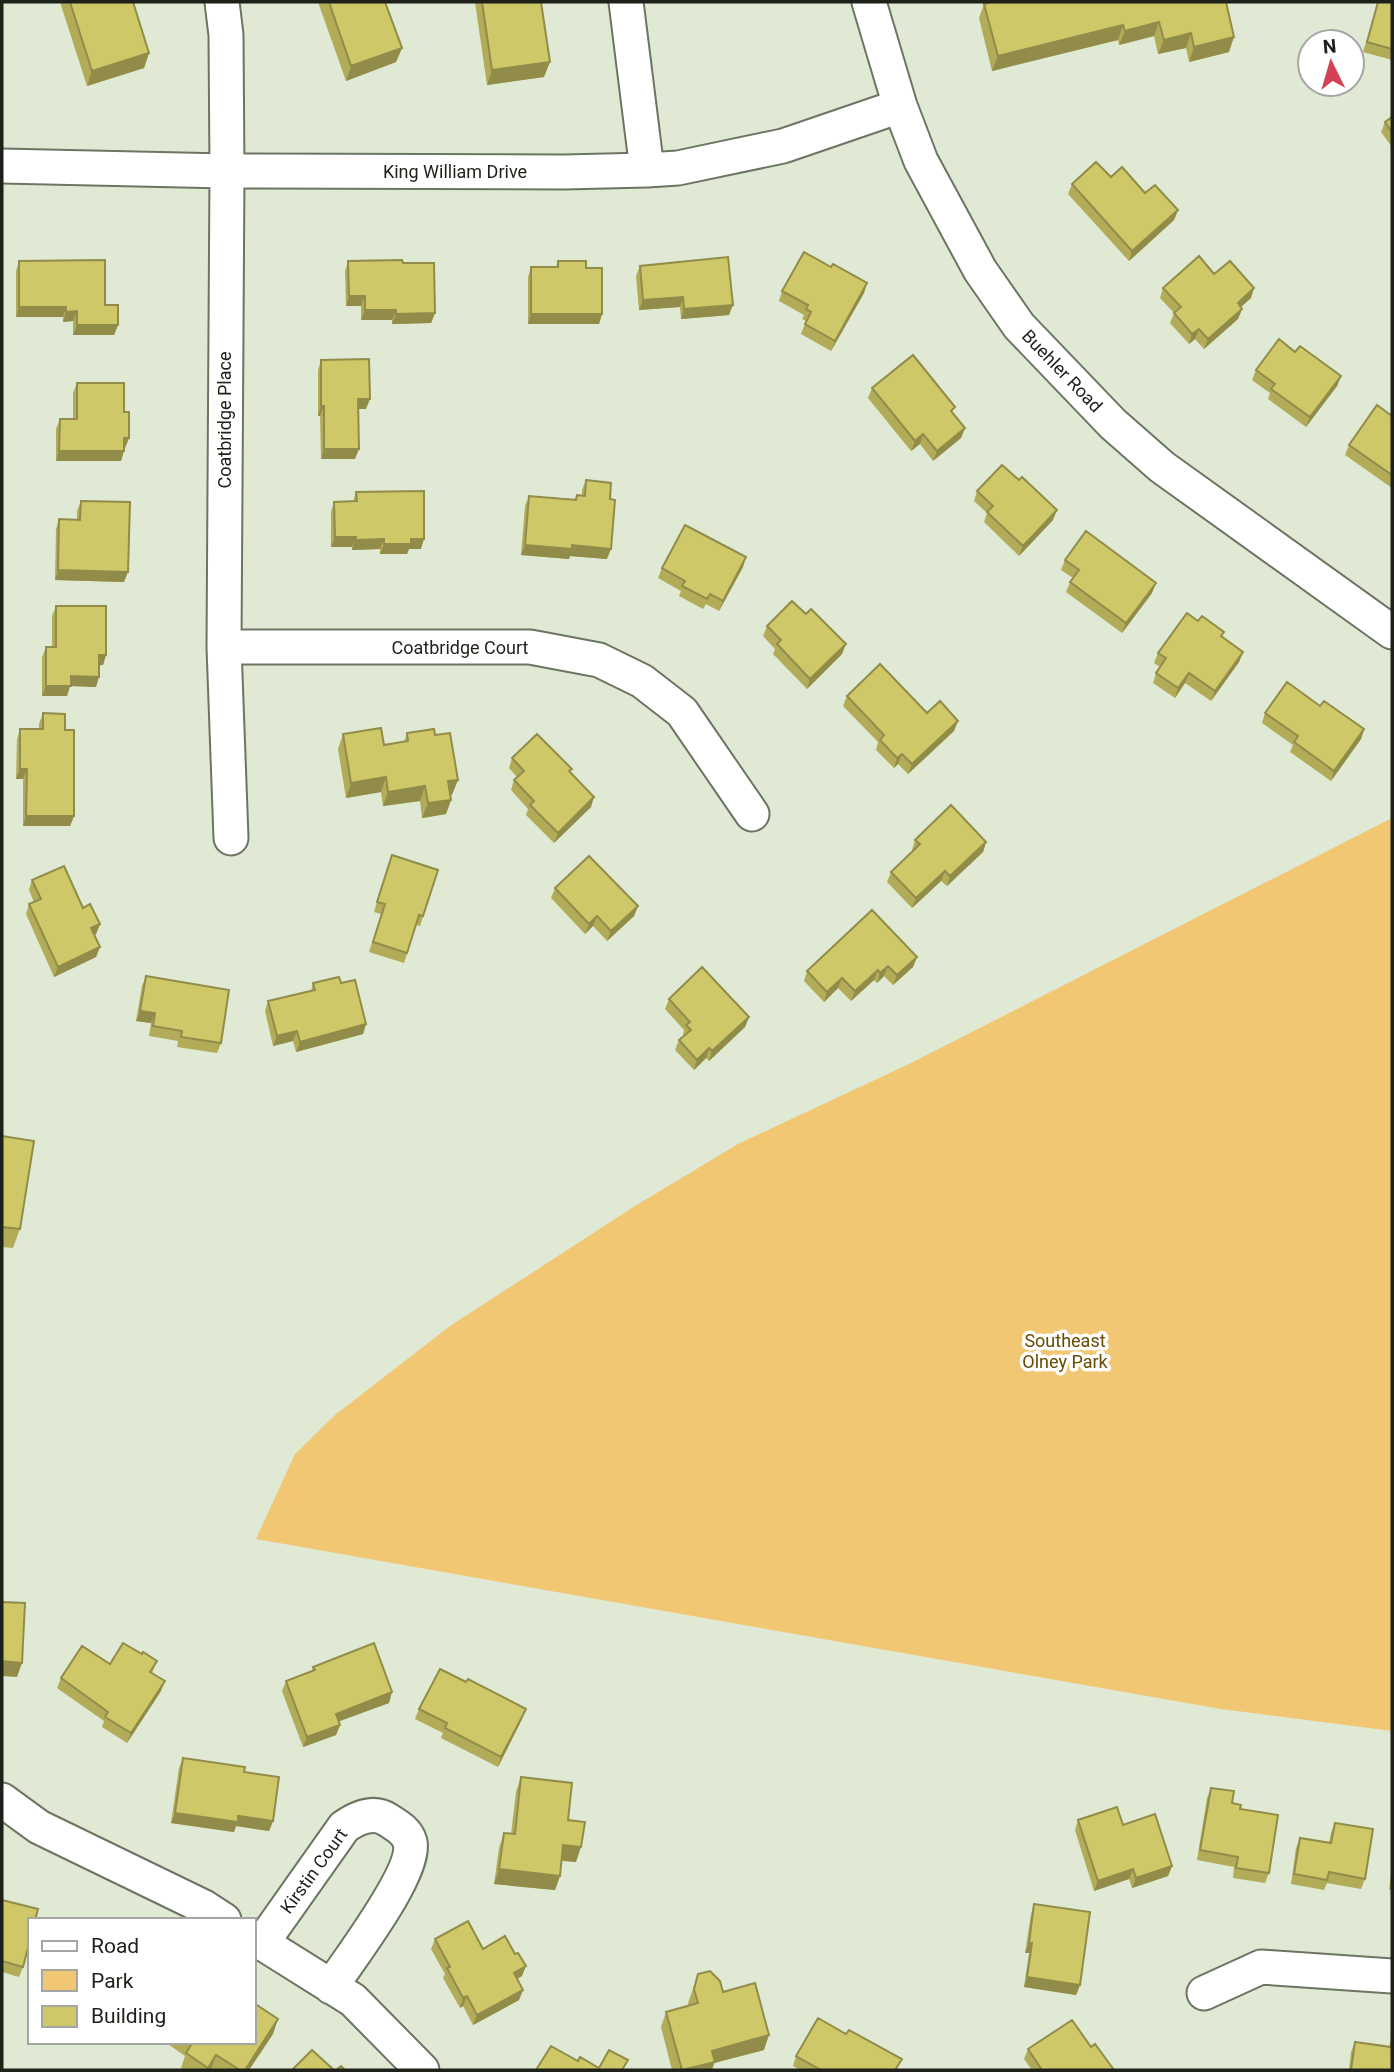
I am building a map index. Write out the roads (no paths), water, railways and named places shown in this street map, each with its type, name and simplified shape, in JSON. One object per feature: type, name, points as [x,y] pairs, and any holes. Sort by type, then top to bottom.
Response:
[{"type":"street","name":"Coatbridge Place","points":[[222,2],[226,35],[227,171],[224,647],[231,838]]},
{"type":"street","points":[[626,2],[647,170]]},
{"type":"street","name":"Buehler Road","points":[[869,2],[900,106],[921,161],[979,270],[1019,326],[1113,424],[1163,467],[1392,632]]},
{"type":"street","name":"King William Drive","points":[[2,166],[227,171],[564,172],[678,168],[783,146],[900,106]]},
{"type":"street","name":"Coatbridge Court","points":[[224,647],[530,647],[598,660],[642,681],[682,712],[752,814]]},
{"type":"street","points":[[2,1800],[39,1827],[204,1907],[221,1918]]},
{"type":"street","name":"Kirstin Court","points":[[331,1987],[400,1881],[408,1861],[410,1842],[401,1828],[381,1816],[358,1817],[344,1827],[258,1941],[331,1987],[353,2000],[422,2070]]},
{"type":"street","points":[[1204,1993],[1261,1966],[1392,1976]]},
{"type":"park label","name":"Southeast Olney Park","points":[[1065,1351]]}]
